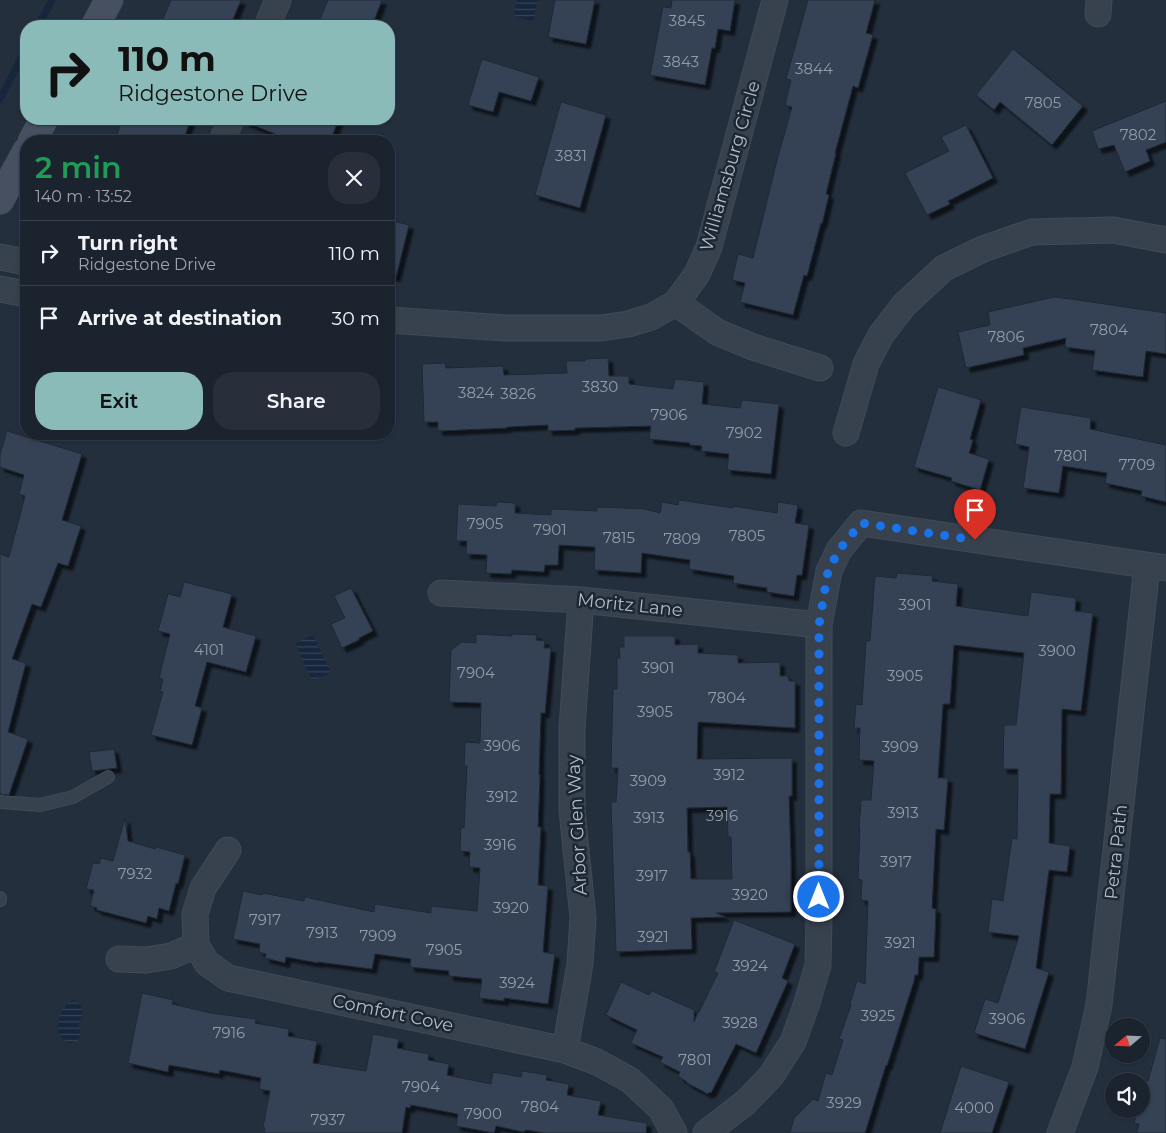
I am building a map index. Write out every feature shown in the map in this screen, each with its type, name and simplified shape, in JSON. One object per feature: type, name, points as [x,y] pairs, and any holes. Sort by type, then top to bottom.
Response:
[{"type":"main road","points":[[98,20],[109,0]]},
{"type":"main road","points":[[0,200],[20,163]]},
{"type":"street","points":[[270,20],[278,0]]},
{"type":"street","name":"Williamsburg Circle","points":[[395,320],[505,328],[601,328],[628,324],[651,317],[676,303],[697,274],[710,246],[775,0]]},
{"type":"street","points":[[846,433],[866,364],[881,335],[904,305],[944,268],[983,249],[1032,232],[1113,230],[1166,240]]},
{"type":"street","points":[[0,257],[20,261]]},
{"type":"street","points":[[0,289],[20,293]]},
{"type":"street","points":[[676,303],[717,332],[754,347],[820,368]]},
{"type":"street","points":[[706,1133],[746,1102],[771,1076],[793,1042],[818,965],[819,625],[828,571],[839,550],[861,523],[1156,567]]},
{"type":"street","name":"Petra Path","points":[[1060,1133],[1085,1067],[1099,1005],[1156,567]]},
{"type":"street","name":"Moritz Lane","points":[[441,593],[581,600],[819,625]]},
{"type":"street","name":"Arbor Glen Way","points":[[566,1050],[580,964],[583,918],[572,810],[572,728],[581,600]]},
{"type":"street","points":[[119,959],[146,960],[171,956],[196,945],[195,914],[203,888],[228,850]]},
{"type":"street","name":"Comfort Cove","points":[[196,945],[207,963],[228,978],[566,1050],[597,1062],[630,1080],[661,1109],[674,1133]]},
{"type":"lane","points":[[0,802],[40,804],[56,801],[73,797],[108,777]]},
{"type":"water","points":[[517,0],[539,0],[534,20],[516,17],[514,13]]},
{"type":"water","points":[[313,635],[331,673],[312,681],[295,643]]},
{"type":"water","points":[[73,1000],[81,1005],[83,1014],[79,1022],[81,1036],[77,1041],[69,1043],[60,1034],[58,1022],[63,1009]]},
{"type":"building","points":[[171,0],[241,0],[233,20],[163,20]]},
{"type":"building","points":[[328,0],[382,0],[374,20],[320,20]]},
{"type":"building","points":[[555,0],[595,0],[586,44],[548,37]]},
{"type":"building","points":[[672,0],[735,0],[730,31],[718,29],[715,48],[712,48],[705,85],[650,75],[663,7],[671,8]]},
{"type":"building","points":[[808,0],[875,0],[866,33],[873,35],[858,88],[853,86],[835,153],[826,194],[829,195],[822,224],[807,276],[804,275],[793,315],[740,302],[745,283],[732,280],[738,254],[753,258],[792,107],[785,105],[791,80],[786,79]]},
{"type":"building","points":[[1013,49],[1083,106],[1052,145],[1000,102],[994,110],[976,95]]},
{"type":"building","points":[[482,59],[539,77],[531,101],[499,92],[493,112],[468,105]]},
{"type":"building","points":[[1166,101],[1166,142],[1146,150],[1150,161],[1125,172],[1114,145],[1098,149],[1092,131]]},
{"type":"building","points":[[561,102],[606,115],[580,208],[535,195]]},
{"type":"building","points":[[120,125],[189,125],[185,135],[117,135]]},
{"type":"building","points":[[253,125],[337,125],[332,135],[278,135]]},
{"type":"building","points":[[966,125],[993,178],[948,201],[950,204],[927,215],[905,173],[949,151],[941,137]]},
{"type":"building","points":[[395,222],[409,225],[395,277]]},
{"type":"building","points":[[1054,297],[1166,313],[1166,354],[1146,351],[1143,377],[1092,370],[1095,351],[1065,347],[1066,338],[1023,348],[1024,355],[966,368],[958,332],[990,325],[988,312]]},
{"type":"building","points":[[608,358],[609,376],[629,376],[629,384],[673,389],[675,379],[704,382],[702,404],[740,408],[742,400],[779,404],[771,474],[727,470],[729,454],[701,451],[702,446],[690,445],[690,443],[649,439],[651,426],[575,428],[575,430],[548,431],[548,425],[438,431],[438,422],[424,422],[422,364],[445,363],[446,368],[503,366],[504,375],[567,373],[566,361]]},
{"type":"building","points":[[938,387],[981,400],[970,439],[973,440],[969,453],[989,459],[980,490],[951,481],[952,478],[914,467]]},
{"type":"building","points":[[1021,407],[1091,418],[1090,429],[1166,445],[1166,502],[1141,496],[1142,491],[1105,483],[1107,473],[1063,466],[1059,493],[1023,488],[1029,447],[1015,444]]},
{"type":"building","points":[[7,431],[20,435],[20,440],[36,440],[82,454],[62,520],[81,526],[68,566],[58,563],[41,607],[32,604],[12,659],[26,663],[8,732],[28,739],[9,795],[0,794],[0,554],[9,557],[25,496],[19,494],[24,475],[0,467],[0,455]]},
{"type":"building","points":[[679,500],[777,513],[778,502],[798,505],[795,523],[809,525],[802,575],[797,575],[794,596],[767,592],[767,588],[733,583],[734,576],[689,569],[690,560],[642,553],[641,573],[594,570],[595,547],[559,545],[558,565],[545,565],[544,572],[512,570],[511,574],[486,573],[487,555],[466,554],[467,541],[456,541],[458,504],[496,506],[497,502],[515,503],[515,513],[551,515],[551,509],[597,511],[597,507],[645,509],[660,513],[662,502],[678,505]]},
{"type":"building","points":[[897,573],[933,576],[932,581],[958,584],[956,606],[1028,616],[1031,592],[1076,598],[1075,611],[1093,613],[1081,711],[1062,709],[1061,794],[1050,794],[1049,843],[1070,846],[1067,872],[1049,870],[1036,968],[1049,972],[1025,1049],[974,1033],[985,999],[998,1003],[1019,936],[988,932],[992,899],[1003,901],[1012,838],[1017,839],[1018,769],[1003,769],[1004,725],[1016,725],[1024,653],[954,645],[950,704],[943,704],[938,778],[948,778],[944,830],[936,829],[932,908],[936,909],[934,957],[919,957],[918,975],[915,975],[865,1133],[790,1133],[794,1118],[813,1099],[818,1101],[826,1073],[832,1075],[843,1040],[839,1039],[857,981],[865,984],[868,901],[861,900],[862,880],[858,879],[859,829],[861,800],[871,800],[874,761],[859,760],[860,728],[854,728],[856,704],[862,705],[866,641],[870,641],[875,576],[896,578]]},
{"type":"building","points":[[184,582],[232,594],[223,627],[256,636],[246,672],[207,662],[195,706],[202,708],[192,745],[151,735],[163,692],[160,691],[163,679],[159,678],[170,634],[158,631],[168,594],[180,597]]},
{"type":"building","points":[[351,588],[373,631],[342,648],[331,624],[345,618],[334,596]]},
{"type":"building","points":[[476,634],[537,635],[536,640],[545,641],[544,648],[551,648],[545,713],[541,713],[538,827],[541,827],[538,885],[548,886],[543,952],[555,954],[548,1004],[504,998],[504,1001],[479,998],[482,979],[449,976],[449,971],[410,967],[411,959],[375,954],[372,969],[318,963],[286,957],[285,963],[265,958],[266,954],[259,952],[260,944],[233,939],[243,891],[304,901],[305,897],[374,912],[375,904],[431,913],[431,906],[477,911],[480,868],[469,867],[470,852],[460,851],[461,827],[464,828],[467,766],[464,766],[465,742],[480,743],[481,703],[449,702],[451,650],[462,642],[476,643]]},
{"type":"building","points":[[624,636],[675,636],[675,645],[698,644],[698,653],[738,655],[738,663],[780,662],[780,676],[788,676],[789,681],[795,681],[795,728],[698,722],[697,759],[792,758],[792,796],[789,796],[791,912],[716,913],[726,917],[691,918],[692,949],[616,952],[611,802],[616,802],[618,768],[611,768],[613,689],[617,689],[617,658],[620,658],[619,647],[624,647]],"holes":[[[727,807],[728,837],[731,837],[732,879],[691,879],[687,808]]]},
{"type":"building","points":[[114,749],[117,768],[92,771],[89,752]]},
{"type":"building","points":[[125,818],[128,841],[185,855],[169,911],[159,908],[157,919],[148,916],[146,923],[97,910],[97,908],[90,906],[94,890],[86,889],[93,863],[99,864],[101,858],[113,861]]},
{"type":"building","points":[[734,920],[795,944],[782,978],[788,981],[756,1053],[736,1044],[711,1093],[709,1092],[708,1094],[678,1076],[680,1072],[660,1062],[663,1057],[631,1043],[637,1030],[606,1015],[621,982],[649,995],[652,991],[694,1010],[694,1022],[718,973],[714,972]]},
{"type":"building","points":[[142,993],[173,1000],[172,1004],[211,1013],[256,1019],[255,1023],[289,1029],[288,1036],[317,1041],[313,1063],[366,1071],[373,1034],[399,1039],[397,1048],[429,1054],[428,1060],[449,1064],[447,1075],[491,1084],[493,1072],[521,1077],[522,1071],[547,1075],[546,1080],[569,1084],[567,1095],[601,1101],[598,1115],[647,1123],[646,1133],[545,1133],[526,1130],[523,1132],[496,1126],[494,1133],[456,1126],[458,1114],[411,1105],[410,1108],[406,1107],[402,1133],[264,1133],[265,1128],[263,1127],[270,1091],[259,1089],[261,1078],[220,1070],[219,1074],[169,1065],[168,1072],[128,1063]]},
{"type":"building","points":[[1160,1038],[1166,1039],[1166,1133],[1137,1133],[1139,1124],[1134,1123],[1135,1118],[1150,1118],[1150,1074]]},
{"type":"building","points":[[961,1066],[1009,1082],[992,1133],[940,1133]]},
{"type":"waterway","points":[[41,20],[52,0]]},
{"type":"waterway","points":[[0,99],[20,61]]},
{"type":"route","points":[[819,897],[819,625],[828,571],[839,550],[861,523],[975,540]]}]
